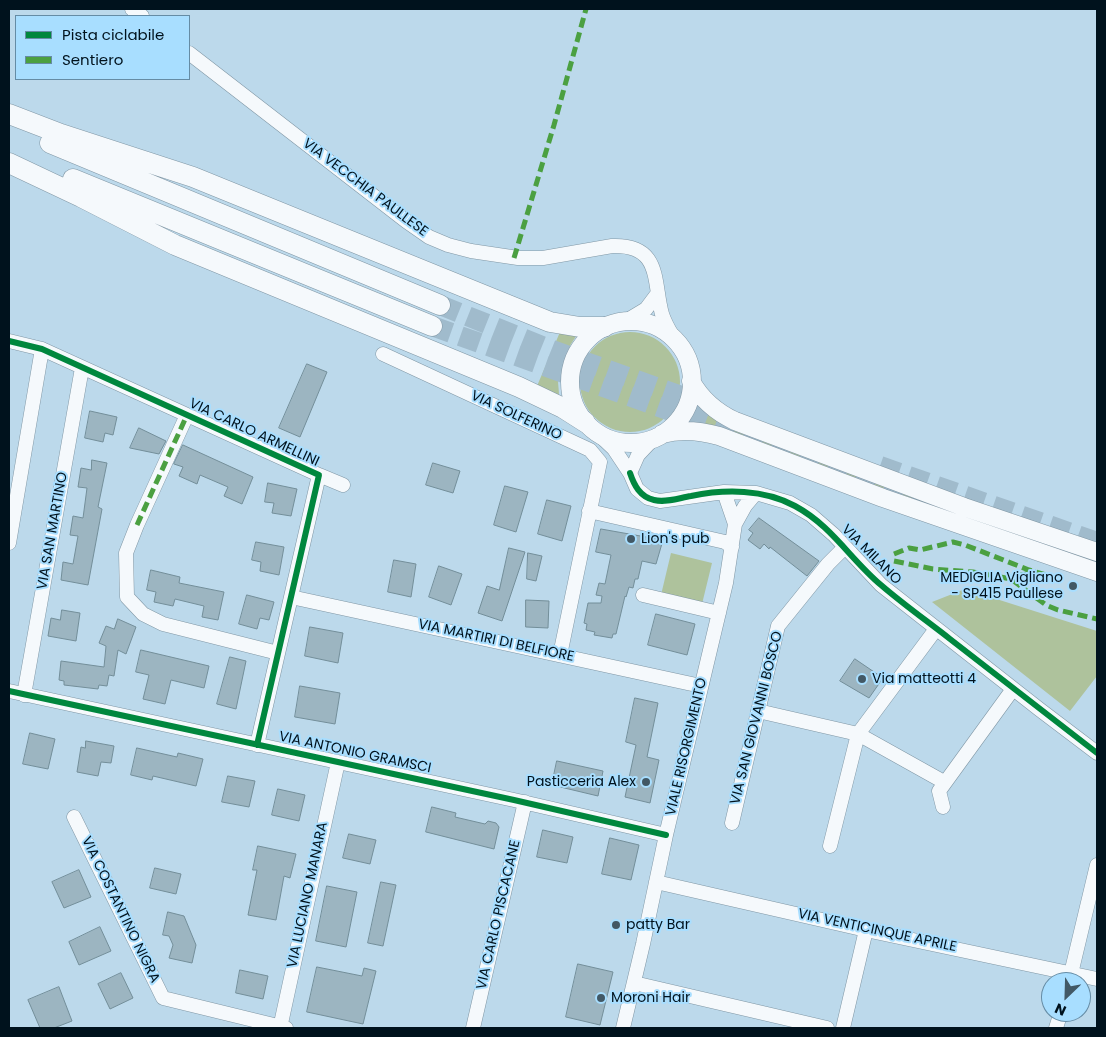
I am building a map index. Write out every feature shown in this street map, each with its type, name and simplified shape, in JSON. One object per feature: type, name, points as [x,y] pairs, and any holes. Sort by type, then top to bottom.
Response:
[{"type":"highway","points":[[9,114],[61,134],[193,177],[550,322],[604,327]]},
{"type":"highway","points":[[9,127],[440,305]]},
{"type":"highway","points":[[9,152],[129,204],[432,326]]},
{"type":"highway","points":[[9,163],[175,245],[519,387],[563,408],[591,428]]},
{"type":"main road","points":[[658,436],[675,424],[684,412],[690,395],[691,381],[687,359],[676,342],[654,326],[643,322],[626,321],[604,327],[582,345],[573,361],[570,372],[570,386],[577,411],[591,428],[609,439],[638,442],[672,432],[694,431],[719,436],[901,504],[1097,572]]},
{"type":"main road","points":[[691,381],[707,403],[721,414],[735,421],[927,494],[1097,552]]},
{"type":"street","name":"VIA VECCHIA PAULLESE","points":[[190,54],[406,221],[432,239],[465,250],[531,259],[606,247],[623,246],[638,252],[650,262],[656,275],[662,314],[676,342]]},
{"type":"street","points":[[626,321],[646,309],[658,293]]},
{"type":"street","name":"VIA CARLO ARMELLINI","points":[[9,341],[42,349],[343,485]]},
{"type":"street","points":[[9,543],[42,349]]},
{"type":"street","name":"VIA SOLFERINO","points":[[382,354],[590,450],[600,462],[560,655]]},
{"type":"street","name":"VIA SAN MARTINO","points":[[24,695],[82,368]]},
{"type":"street","name":"VIA CARLO ARMELLINI","points":[[187,415],[126,553],[127,597],[143,614],[163,624],[278,653]]},
{"type":"street","name":"VIA MILANO","points":[[591,428],[614,449],[630,473],[637,489],[648,498],[654,500],[673,500],[692,495],[724,492],[756,493],[790,503],[811,515],[845,547],[876,581],[1097,753]]},
{"type":"street","points":[[630,473],[638,455],[658,436]]},
{"type":"street","name":"VIA CARLO ARMELLINI","points":[[257,745],[319,475]]},
{"type":"street","name":"VIALE RISORGIMENTO","points":[[724,492],[735,524]]},
{"type":"street","name":"VIALE RISORGIMENTO","points":[[623,1028],[718,613],[735,524],[745,506],[756,493]]},
{"type":"street","points":[[589,511],[725,542],[732,547]]},
{"type":"street","name":"VIA SAN GIOVANNI BOSCO","points":[[732,823],[778,626],[828,564],[845,547]]},
{"type":"street","points":[[643,595],[718,613]]},
{"type":"street","name":"VIA MARTIRI DI BELFIORE","points":[[291,597],[701,686]]},
{"type":"street","points":[[830,846],[858,734],[936,629]]},
{"type":"street","points":[[943,807],[939,790],[1014,689]]},
{"type":"street","name":"VIA ANTONIO GRAMSCI","points":[[9,691],[524,802],[666,835]]},
{"type":"street","points":[[758,711],[858,734],[944,782]]},
{"type":"street","name":"VIA LUCIANO MANARA","points":[[282,1028],[338,762]]},
{"type":"street","name":"VIA CARLO PISCACANE","points":[[473,1028],[524,802]]},
{"type":"street","name":"VIA COSTANTINO NIGRA","points":[[74,817],[163,998],[282,1028]]},
{"type":"street","points":[[1071,972],[1097,865]]},
{"type":"street","name":"VIA VENTICINQUE APRILE","points":[[656,882],[1048,972]]},
{"type":"street","points":[[844,1028],[866,930]]},
{"type":"street","points":[[634,983],[827,1028]]},
{"type":"green space","points":[[560,332],[577,335],[560,367],[558,380],[559,396],[537,386]]},
{"type":"green space","points":[[630,332],[640,333],[658,340],[672,354],[679,372],[679,392],[672,410],[658,424],[640,431],[630,432],[620,431],[602,424],[588,410],[581,392],[580,382],[581,372],[588,354],[602,340],[620,333]]},
{"type":"green space","points":[[698,405],[1097,559],[1097,565],[689,423]]},
{"type":"green space","points":[[671,553],[712,563],[702,604],[661,595]]},
{"type":"green space","points":[[965,589],[1097,631],[1097,676],[1070,711],[932,602]]},
{"type":"building","points":[[307,364],[327,372],[300,437],[279,428]]},
{"type":"building","points":[[90,411],[117,417],[113,435],[105,433],[103,442],[85,438]]},
{"type":"building","points":[[139,428],[166,441],[159,454],[130,448]]},
{"type":"building","points":[[183,445],[253,477],[242,504],[224,496],[228,487],[200,475],[197,484],[179,476],[183,467],[174,464]]},
{"type":"building","points":[[92,460],[107,463],[98,507],[102,509],[88,585],[61,580],[63,562],[73,564],[78,536],[70,535],[73,516],[83,518],[87,488],[78,487],[81,468],[91,470]]},
{"type":"building","points":[[433,463],[460,471],[453,493],[426,485]]},
{"type":"building","points":[[268,483],[297,489],[291,516],[272,513],[274,503],[265,502]]},
{"type":"building","points":[[505,486],[528,492],[516,532],[494,525]]},
{"type":"building","points":[[547,500],[571,506],[562,541],[538,534]]},
{"type":"building","points":[[759,518],[819,561],[807,576],[770,547],[769,549],[764,544],[760,549],[748,540],[753,533],[749,530]]},
{"type":"building","points":[[601,529],[663,540],[656,564],[642,561],[638,579],[635,579],[633,588],[629,587],[625,596],[616,634],[613,634],[612,638],[594,635],[595,632],[586,630],[587,624],[584,623],[588,603],[601,603],[602,596],[596,595],[599,583],[605,584],[611,555],[596,552]]},
{"type":"building","points":[[256,542],[284,547],[279,575],[260,571],[261,562],[252,560]]},
{"type":"building","points":[[509,548],[525,552],[502,621],[478,613],[487,586],[499,590]]},
{"type":"building","points":[[528,553],[542,556],[536,581],[527,579]]},
{"type":"building","points":[[394,560],[416,564],[411,597],[388,592]]},
{"type":"building","points":[[439,566],[462,574],[451,605],[429,597]]},
{"type":"building","points":[[151,570],[180,577],[179,583],[224,592],[218,620],[202,617],[204,606],[175,599],[173,606],[154,602],[156,592],[147,590]]},
{"type":"building","points":[[247,595],[274,602],[269,620],[260,618],[257,629],[239,624]]},
{"type":"building","points":[[526,600],[549,601],[548,628],[526,627]]},
{"type":"building","points":[[62,610],[80,613],[76,641],[48,636],[51,618],[60,620]]},
{"type":"building","points":[[656,614],[695,624],[687,655],[648,645]]},
{"type":"building","points":[[118,619],[136,627],[126,654],[118,650],[114,676],[109,675],[107,686],[99,685],[98,689],[64,685],[64,681],[59,680],[61,661],[104,667],[106,646],[99,643],[106,626],[114,629]]},
{"type":"building","points":[[310,627],[343,633],[338,663],[305,656]]},
{"type":"building","points":[[141,650],[209,666],[204,688],[171,680],[165,704],[143,699],[149,675],[136,672]]},
{"type":"building","points":[[230,657],[246,661],[236,709],[217,704]]},
{"type":"building","name":"Via matteotti 4","points":[[855,659],[883,678],[869,698],[840,681]]},
{"type":"building","points":[[300,686],[340,693],[335,724],[295,717]]},
{"type":"building","points":[[635,698],[658,703],[647,757],[659,760],[650,803],[625,797],[636,745],[626,742]]},
{"type":"building","points":[[30,733],[55,739],[48,769],[23,764]]},
{"type":"building","points":[[86,741],[114,746],[111,763],[101,762],[98,776],[77,772],[81,747],[85,748]]},
{"type":"building","points":[[137,748],[177,757],[178,753],[203,759],[196,786],[153,776],[152,780],[131,775]]},
{"type":"building","points":[[557,761],[603,771],[598,796],[552,785]]},
{"type":"building","points":[[228,776],[255,781],[249,807],[222,802]]},
{"type":"building","points":[[278,789],[305,795],[299,821],[272,815]]},
{"type":"building","points":[[432,807],[456,813],[455,817],[485,824],[488,821],[496,823],[499,827],[494,849],[426,832]]},
{"type":"building","points":[[543,830],[573,837],[567,863],[537,857]]},
{"type":"building","points":[[349,834],[376,840],[370,864],[343,858]]},
{"type":"building","points":[[610,838],[639,845],[631,880],[602,874]]},
{"type":"building","points":[[258,846],[296,854],[290,878],[284,876],[276,920],[248,915],[257,870],[253,870]]},
{"type":"building","points":[[155,868],[181,874],[176,894],[150,888]]},
{"type":"building","points":[[79,870],[91,897],[64,908],[52,882]]},
{"type":"building","points":[[381,882],[396,885],[383,946],[368,943]]},
{"type":"building","points":[[327,886],[357,892],[346,947],[316,941]]},
{"type":"building","points":[[168,912],[184,916],[196,945],[192,963],[169,958],[173,945],[169,936],[163,935]]},
{"type":"building","points":[[100,927],[111,951],[79,965],[69,942]]},
{"type":"building","points":[[578,964],[613,972],[600,1025],[566,1017]]},
{"type":"building","points":[[317,967],[362,976],[364,968],[376,971],[363,1024],[307,1012]]},
{"type":"building","points":[[240,970],[268,976],[263,999],[236,993]]},
{"type":"building","points":[[121,973],[133,998],[110,1009],[98,984]]},
{"type":"building","points":[[59,987],[72,1021],[54,1028],[40,1028],[28,1000]]},
{"type":"tunnel","points":[[440,305],[552,350],[718,409]]},
{"type":"tunnel","points":[[432,326],[929,503]]},
{"type":"tunnel","points":[[880,466],[1097,542]]},
{"type":"marked path","points":[[514,258],[586,9]]},
{"type":"marked path","points":[[137,525],[187,415]]},
{"type":"marked path","points":[[894,554],[909,548],[920,550],[953,542],[1056,578]]},
{"type":"marked path","points":[[894,561],[933,569],[973,572],[1006,578],[1015,582],[1046,605],[1058,610],[1097,619]]},
{"type":"marked path","points":[[1006,578],[1036,572]]},
{"type":"cycle path","points":[[9,341],[42,349],[319,475],[257,745]]},
{"type":"cycle path","points":[[630,473],[638,490],[654,500],[668,501],[717,492],[744,492],[770,496],[795,506],[820,523],[889,592],[1097,753]]},
{"type":"cycle path","points":[[9,691],[514,800],[666,835]]},
{"type":"place","name":"Lion's pub","points":[[631,539]]},
{"type":"place","name":"MEDIGLIA Vigliano - SP415 Paullese","points":[[1073,586]]},
{"type":"place","name":"Via matteotti 4","points":[[862,679]]},
{"type":"place","name":"Pasticceria Alex","points":[[646,782]]},
{"type":"place","name":"patty Bar","points":[[616,925]]},
{"type":"place","name":"Moroni Hair","points":[[601,998]]}]
